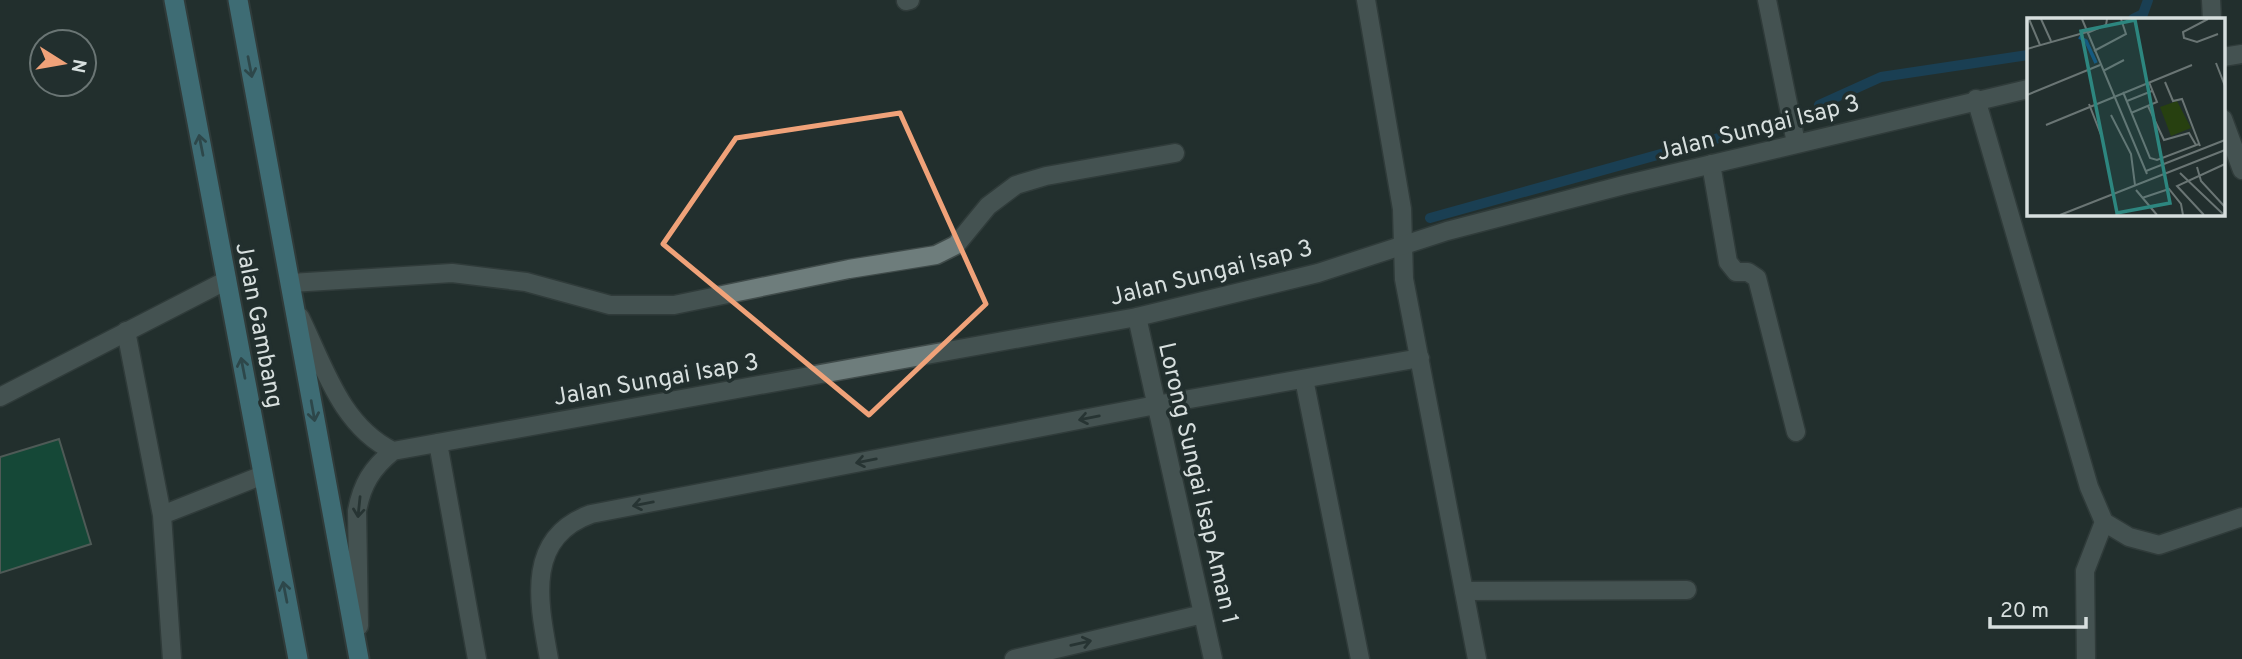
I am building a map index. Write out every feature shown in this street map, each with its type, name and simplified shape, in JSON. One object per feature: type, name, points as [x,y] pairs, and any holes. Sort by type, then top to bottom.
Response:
[{"type":"highway","name":"Jalan Gambang","points":[[174,0],[298,659]]},
{"type":"highway","name":"Jalan Gambang","points":[[238,0],[359,658]]},
{"type":"street","points":[[1366,0],[1397,173],[1404,279],[1477,659]]},
{"type":"street","points":[[1767,0],[1796,143]]},
{"type":"street","points":[[2211,0],[2212,18]]},
{"type":"street","points":[[2224,57],[2242,54]]},
{"type":"street","name":"Jalan Sungai Isap 3","points":[[393,451],[1137,317],[1318,273],[1447,231],[1711,163],[2027,89]]},
{"type":"street","points":[[1976,99],[2089,487],[2105,522],[2129,537],[2159,545],[2242,517]]},
{"type":"street","points":[[2224,123],[2242,170]]},
{"type":"street","points":[[291,283],[452,273],[526,282],[610,304],[674,304],[849,269],[936,255],[956,244],[988,206],[1016,185],[1046,176],[1175,153]]},
{"type":"street","points":[[1711,163],[1728,262],[1736,271],[1748,272],[1756,278],[1796,432]]},
{"type":"street","points":[[0,397],[227,280]]},
{"type":"street","points":[[294,305],[347,413],[373,441],[393,451],[367,478],[359,502],[359,658]]},
{"type":"street","name":"Lorong Sungai Isap Aman 1","points":[[1137,317],[1213,659]]},
{"type":"street","points":[[126,331],[162,515],[172,659]]},
{"type":"street","points":[[549,659],[538,598],[540,573],[547,553],[574,520],[604,511],[1156,405],[1420,358]]},
{"type":"street","points":[[1304,379],[1360,659]]},
{"type":"street","points":[[438,443],[477,659]]},
{"type":"street","points":[[162,515],[263,475]]},
{"type":"street","points":[[2086,659],[2085,571],[2105,522]]},
{"type":"street","points":[[1464,591],[1687,590]]},
{"type":"street","points":[[1014,659],[1203,614]]},
{"type":"highlighted area","points":[[900,113],[986,304],[869,415],[663,244],[736,138]]},
{"type":"building","points":[[59,439],[91,544],[0,573],[0,457]]},
{"type":"waterway","points":[[2135,18],[2143,14],[2148,0]]},
{"type":"waterway","points":[[1819,105],[1881,77],[2027,55]]},
{"type":"waterway","points":[[1430,218],[1751,129]]}]
